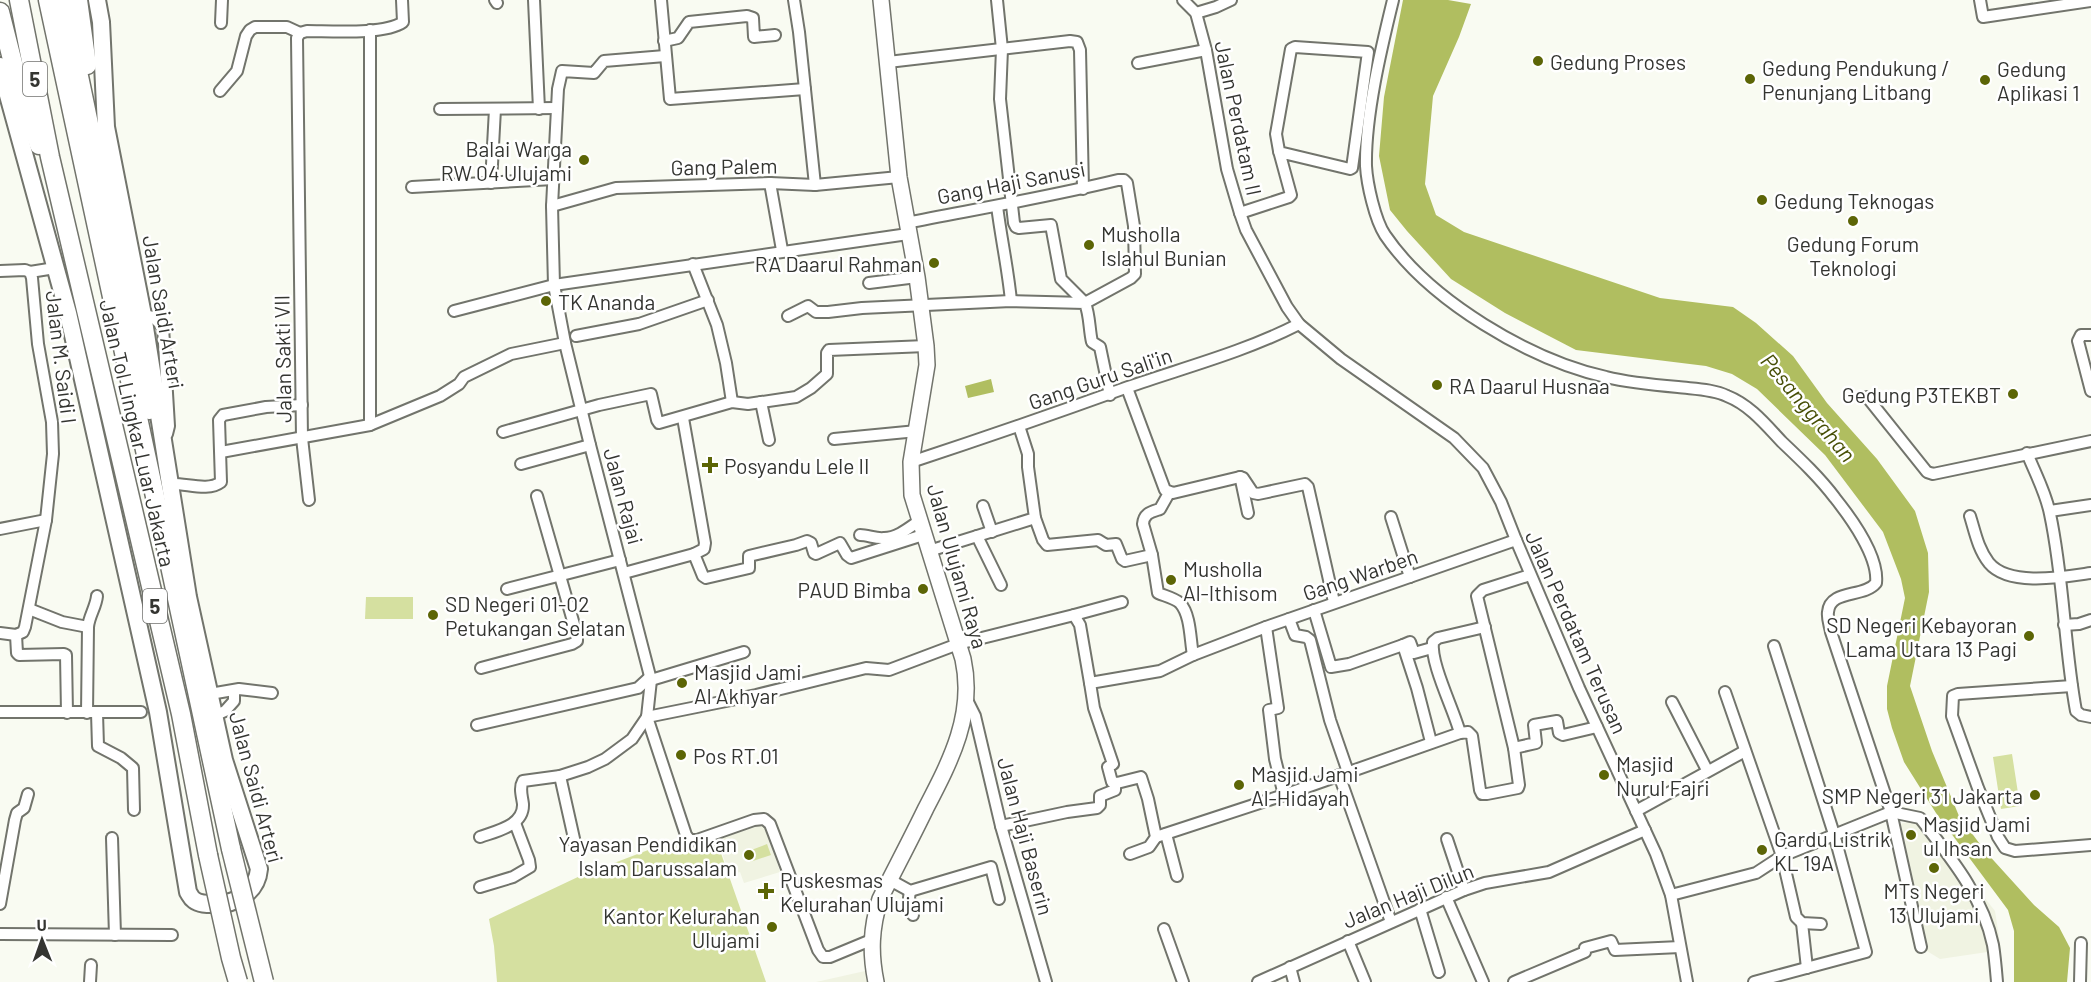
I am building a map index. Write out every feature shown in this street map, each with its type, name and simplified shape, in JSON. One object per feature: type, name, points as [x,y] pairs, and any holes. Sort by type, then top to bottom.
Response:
[{"type":"highway","name":"Jalan Tol Lingkar Luar Jakarta","points":[[19,0],[50,158],[180,714],[208,855],[238,982]]},
{"type":"highway","name":"Jalan Tol Lingkar Luar Jakarta","points":[[48,0],[161,485],[231,849],[264,982]]},
{"type":"highway","points":[[63,0],[157,451],[161,485]]},
{"type":"highway","points":[[78,0],[87,58],[87,112]]},
{"type":"highway","points":[[0,12],[34,134],[42,151],[50,158]]},
{"type":"main road","name":"Jalan Saidi Arteri","points":[[0,66],[70,325],[158,712],[188,892],[194,900],[203,904],[222,904],[235,900],[252,889],[260,869],[224,760],[161,485],[163,436],[143,315],[106,127],[97,0]]},
{"type":"street","points":[[221,23],[222,0]]},
{"type":"street","points":[[220,91],[237,71],[246,36],[255,27],[287,27],[300,33],[370,30],[398,26],[404,22],[402,0]]},
{"type":"street","points":[[534,0],[539,109]]},
{"type":"street","points":[[661,0],[670,99],[805,89]]},
{"type":"street","points":[[794,0],[815,185]]},
{"type":"street","name":"Jalan Ulujami Raya","points":[[876,982],[871,940],[873,919],[890,880],[952,758],[962,729],[967,700],[966,669],[912,495],[911,462],[927,365],[926,346],[917,278],[899,177],[881,0]]},
{"type":"street","points":[[997,0],[1002,49],[1000,99],[1016,227],[1051,225],[1061,279],[1085,303],[1092,342],[1100,347],[1110,395]]},
{"type":"street","name":"Jalan Perdatam II","points":[[1183,0],[1196,13],[1206,50],[1227,169],[1240,213],[1278,293],[1299,324],[1341,358]]},
{"type":"street","points":[[1196,13],[1231,0]]},
{"type":"street","points":[[1393,0],[1368,126],[1366,167],[1374,207],[1384,234],[1413,269],[1457,306],[1508,339],[1562,365],[1607,378],[1726,395],[1746,406],[1825,484],[1850,517],[1866,547],[1876,578],[1874,586],[1856,594],[1835,599],[1828,613],[1831,632],[1891,812],[1921,947]]},
{"type":"street","points":[[1980,0],[1983,17],[2091,1]]},
{"type":"street","points":[[664,41],[678,38],[689,22],[747,16],[753,18],[754,37],[775,35]]},
{"type":"street","points":[[370,30],[370,425]]},
{"type":"street","name":"Jalan Sakti VII","points":[[300,33],[297,38],[302,438],[370,425],[445,392],[459,384],[464,377],[512,354],[566,343]]},
{"type":"street","points":[[888,62],[1077,42],[1080,50],[1083,189]]},
{"type":"street","points":[[1240,213],[1291,194],[1279,152],[1276,134],[1291,49],[1295,47],[1368,52],[1352,168],[1279,152]]},
{"type":"street","points":[[1138,63],[1206,50]]},
{"type":"street","name":"Jalan Rajai","points":[[647,717],[651,679],[590,445],[554,285],[552,206],[561,71],[594,74],[604,61],[665,56]]},
{"type":"street","points":[[440,109],[557,108]]},
{"type":"street","points":[[491,183],[495,109]]},
{"type":"street","name":"Gang Palem","points":[[552,206],[616,188],[770,183],[815,185],[899,177]]},
{"type":"street","points":[[412,187],[554,179]]},
{"type":"street","name":"Gang Haji Sanusi","points":[[907,228],[1012,202],[1124,180],[1127,183],[1134,226],[1135,274],[1085,303]]},
{"type":"street","points":[[770,183],[782,250]]},
{"type":"street","points":[[997,206],[1011,301]]},
{"type":"street","points":[[454,311],[554,285],[907,228]]},
{"type":"street","points":[[693,264],[717,325],[732,402]]},
{"type":"street","points":[[30,272],[55,268]]},
{"type":"street","name":"Jalan M. Saidi I","points":[[0,271],[25,270],[30,272],[38,344],[52,422],[53,454],[46,520],[29,609],[23,632],[16,635]]},
{"type":"street","points":[[869,283],[917,278]]},
{"type":"street","points":[[576,336],[639,324],[708,300]]},
{"type":"street","points":[[788,316],[808,306],[816,312],[828,312],[862,308],[1011,301],[1085,303]]},
{"type":"street","name":"Gang Guru Sali'in","points":[[911,462],[1220,357],[1299,324]]},
{"type":"street","points":[[2091,335],[2081,335],[2078,341],[2091,391]]},
{"type":"street","points":[[503,432],[651,394],[658,422],[665,423],[732,402],[748,404],[796,397],[827,374],[827,352],[829,350],[926,346]]},
{"type":"street","name":"Jalan Perdatam Terusan","points":[[1341,358],[1454,438],[1483,468],[1501,502],[1515,540],[1656,854],[1671,895],[1686,982]]},
{"type":"street","points":[[1127,388],[1162,485],[1169,493]]},
{"type":"street","points":[[1867,397],[1927,472],[1933,474],[2091,441]]},
{"type":"street","points":[[762,402],[769,440]]},
{"type":"street","points":[[161,485],[182,483],[199,486],[218,485],[221,482],[219,420],[223,415],[266,407],[302,405]]},
{"type":"street","points":[[624,573],[694,554],[704,549],[705,543],[683,418]]},
{"type":"street","points":[[1019,426],[1028,454],[1035,518],[1047,545],[1098,540],[1106,545],[1116,544],[1125,561],[1152,555]]},
{"type":"street","points":[[834,439],[917,431]]},
{"type":"street","points":[[221,452],[302,438],[309,500]]},
{"type":"street","points":[[521,464],[590,445]]},
{"type":"street","points":[[2027,453],[2050,511],[2061,577],[2064,626],[2076,711],[2081,715],[2091,717]]},
{"type":"street","points":[[1169,493],[1240,477],[1253,493],[1258,494],[1306,484],[1320,533],[1334,602]]},
{"type":"street","points":[[1240,477],[1248,513]]},
{"type":"street","points":[[1169,493],[1161,509],[1148,513],[1143,519],[1143,524],[1152,555],[1158,593],[1178,602],[1184,610],[1193,655]]},
{"type":"street","points":[[481,668],[577,641],[537,496]]},
{"type":"street","points":[[2050,511],[2091,505]]},
{"type":"street","points":[[983,506],[992,532]]},
{"type":"street","points":[[1970,516],[1979,547],[1994,568],[2018,577],[2061,577],[2091,573]]},
{"type":"street","points":[[1391,517],[1410,577]]},
{"type":"street","points":[[929,550],[1035,518]]},
{"type":"street","points":[[0,529],[46,520]]},
{"type":"street","points":[[694,554],[706,578],[749,568],[749,556],[796,546],[807,541],[811,543],[816,554],[840,543],[843,544],[847,555],[851,558],[921,528]]},
{"type":"street","points":[[860,535],[882,539],[909,529],[921,528]]},
{"type":"street","points":[[977,536],[1001,585]]},
{"type":"street","name":"Gang Warben","points":[[1090,683],[1160,671],[1193,655],[1266,627],[1515,540]]},
{"type":"street","points":[[507,589],[621,560]]},
{"type":"street","points":[[1131,854],[1149,847],[1161,836],[1460,733],[1468,732],[1472,736],[1482,794],[1519,787],[1514,748],[1478,594],[1483,590],[1530,574]]},
{"type":"street","points":[[97,596],[88,627],[92,713],[98,746],[121,758],[133,768],[134,810]]},
{"type":"street","points":[[480,837],[514,823],[523,808],[520,787],[523,781],[560,776],[588,767],[619,750],[632,739],[647,717],[756,695],[866,668],[886,671],[958,644],[1122,602]]},
{"type":"street","points":[[29,609],[62,622],[88,627]]},
{"type":"street","points":[[1314,610],[1332,667],[1349,664],[1410,642],[1414,652],[1432,648]]},
{"type":"street","points":[[1001,826],[1097,808],[1100,805],[1100,796],[1115,790],[1115,783],[1112,782],[1108,767],[1113,764],[1094,708],[1080,625],[1074,615]]},
{"type":"street","points":[[1288,619],[1294,635],[1310,640],[1344,774],[1391,922]]},
{"type":"street","points":[[2064,626],[2091,620]]},
{"type":"street","points":[[1266,627],[1278,708],[1269,710],[1275,759],[1284,795]]},
{"type":"street","points":[[1460,733],[1432,648],[1433,642],[1438,638],[1485,627]]},
{"type":"street","points":[[0,633],[16,635],[19,655],[64,654],[66,656],[67,713]]},
{"type":"street","points":[[1403,645],[1431,742]]},
{"type":"street","points":[[1754,982],[1866,952],[1834,834],[1774,646]]},
{"type":"street","points":[[477,725],[638,688],[651,679],[744,652]]},
{"type":"street","points":[[2072,686],[1970,692],[1953,696],[1952,716],[1978,788],[1998,837],[2005,848],[2015,851],[2091,844]]},
{"type":"street","points":[[210,694],[239,689],[272,693]]},
{"type":"street","points":[[214,716],[225,711],[234,701],[234,691]]},
{"type":"street","points":[[1725,692],[1782,856],[1796,917],[1803,922],[1821,924]]},
{"type":"street","name":"Jalan Haji Baserin","points":[[967,700],[975,716],[1001,826],[1046,982]]},
{"type":"street","points":[[1672,702],[1707,770]]},
{"type":"street","points":[[0,712],[141,712]]},
{"type":"street","points":[[647,717],[686,835],[690,840],[698,840],[754,819],[764,819],[770,824],[818,951],[823,957],[830,957],[871,940]]},
{"type":"street","points":[[1514,748],[1536,743],[1534,725],[1557,721],[1558,733],[1563,735],[1597,726]]},
{"type":"street","points":[[1636,811],[1745,751]]},
{"type":"street","points":[[560,776],[575,843]]},
{"type":"street","points":[[1115,783],[1139,776],[1142,778],[1177,876]]},
{"type":"street","points":[[0,904],[15,820],[17,813],[24,808],[28,794]]},
{"type":"street","points":[[1671,895],[1756,873],[1782,856],[1891,812],[1920,818],[1961,870],[1978,903],[1993,944],[1997,982]]},
{"type":"street","points":[[480,887],[513,877],[530,867],[514,823]]},
{"type":"street","name":"Jalan Haji Dilun","points":[[1258,982],[1446,897],[1503,880],[1549,872],[1645,830]]},
{"type":"street","points":[[112,838],[115,935]]},
{"type":"street","points":[[1447,839],[1464,890]]},
{"type":"street","points":[[890,880],[910,891],[991,867],[999,899]]},
{"type":"street","points":[[910,891],[909,898],[914,915]]},
{"type":"street","points":[[1446,897],[1483,982]]},
{"type":"street","points":[[1420,909],[1439,972]]},
{"type":"street","points":[[1803,922],[1808,968]]},
{"type":"street","points":[[1164,929],[1183,982]]},
{"type":"street","points":[[0,934],[172,935]]},
{"type":"street","points":[[1348,941],[1365,982]]},
{"type":"street","points":[[1514,982],[1585,952],[1585,948],[1611,941],[1615,950],[1680,947]]},
{"type":"street","points":[[2080,943],[2080,982]]},
{"type":"street","points":[[90,982],[91,965]]},
{"type":"street","points":[[1290,968],[1294,982]]},
{"type":"shaded area","points":[[366,597],[413,597],[413,619],[365,619]]},
{"type":"shaded area","points":[[2012,754],[2020,806],[2001,809],[1993,757]]},
{"type":"shaded area","name":"MTs Negeri 13 Ulujami","points":[[1921,818],[1995,911],[2001,950],[1940,959],[1927,951],[1897,825]]},
{"type":"shaded area","name":"Yayasan Pendidikan Islam Darussalam","points":[[765,824],[780,872],[744,883],[740,872],[729,875],[718,839]]},
{"type":"shaded area","points":[[677,839],[696,844],[716,839],[766,982],[497,982],[489,919],[580,876]]},
{"type":"shaded area","points":[[767,844],[771,855],[750,862],[746,852]]},
{"type":"shaded area","points":[[865,971],[867,982],[816,982]]},
{"type":"water","name":"Pesanggrahan","points":[[1403,0],[1448,0],[1471,4],[1433,96],[1425,184],[1436,215],[1464,232],[1660,298],[1733,307],[1756,323],[1793,356],[1827,403],[1877,459],[1915,511],[1928,553],[1929,592],[1910,686],[1932,751],[1959,816],[1985,851],[2034,905],[2059,927],[2070,948],[2067,982],[2014,982],[2014,931],[2008,910],[1936,813],[1904,762],[1887,709],[1887,686],[1905,598],[1901,579],[1883,532],[1825,455],[1757,389],[1732,374],[1706,366],[1576,350],[1505,313],[1451,279],[1390,210],[1379,156],[1384,97]]},
{"type":"water","points":[[991,379],[994,392],[968,398],[965,386]]},
{"type":"place","name":"Gedung Proses","points":[[1538,61]]},
{"type":"place","name":"Gedung Pendukung / Penunjang Litbang","points":[[1750,79]]},
{"type":"place","name":"Gedung Aplikasi 1","points":[[1985,80]]},
{"type":"place","name":"Balai Warga RW 04 Ulujami","points":[[584,160]]},
{"type":"place","name":"Gedung Teknogas","points":[[1762,200]]},
{"type":"place","name":"Gedung Forum Teknologi","points":[[1853,221]]},
{"type":"place","name":"Musholla Islahul Bunian","points":[[1089,245]]},
{"type":"place","name":"RA Daarul Rahman","points":[[934,263]]},
{"type":"place","name":"TK Ananda","points":[[546,301]]},
{"type":"place","name":"RA Daarul Husnaa","points":[[1437,385]]},
{"type":"place","name":"Gedung P3TEKBT","points":[[2013,394]]},
{"type":"place","name":"Posyandu Lele II","points":[[710,465]]},
{"type":"place","name":"Musholla Al-Ithisom","points":[[1171,580]]},
{"type":"place","name":"PAUD Bimba","points":[[923,589]]},
{"type":"place","name":"SD Negeri 01-02 Petukangan Selatan","points":[[433,615]]},
{"type":"place","name":"SD Negeri Kebayoran Lama Utara 13 Pagi","points":[[2029,636]]},
{"type":"place","name":"Masjid Jami Al Akhyar","points":[[682,683]]},
{"type":"place","name":"Pos RT.01","points":[[681,755]]},
{"type":"place","name":"Masjid Nurul Fajri","points":[[1604,775]]},
{"type":"place","name":"Masjid Jami Al-Hidayah","points":[[1239,785]]},
{"type":"place","name":"SMP Negeri 31 Jakarta","points":[[2035,795]]},
{"type":"place","name":"Masjid Jami ul Ihsan","points":[[1911,835]]},
{"type":"place","name":"Gardu Listrik KL 19A","points":[[1762,850]]},
{"type":"place","name":"Yayasan Pendidikan Islam Darussalam","points":[[749,855]]},
{"type":"place","name":"MTs Negeri 13 Ulujami","points":[[1934,868]]},
{"type":"place","name":"Puskesmas Kelurahan Ulujami","points":[[766,891]]},
{"type":"place","name":"Kantor Kelurahan Ulujami","points":[[772,927]]}]
